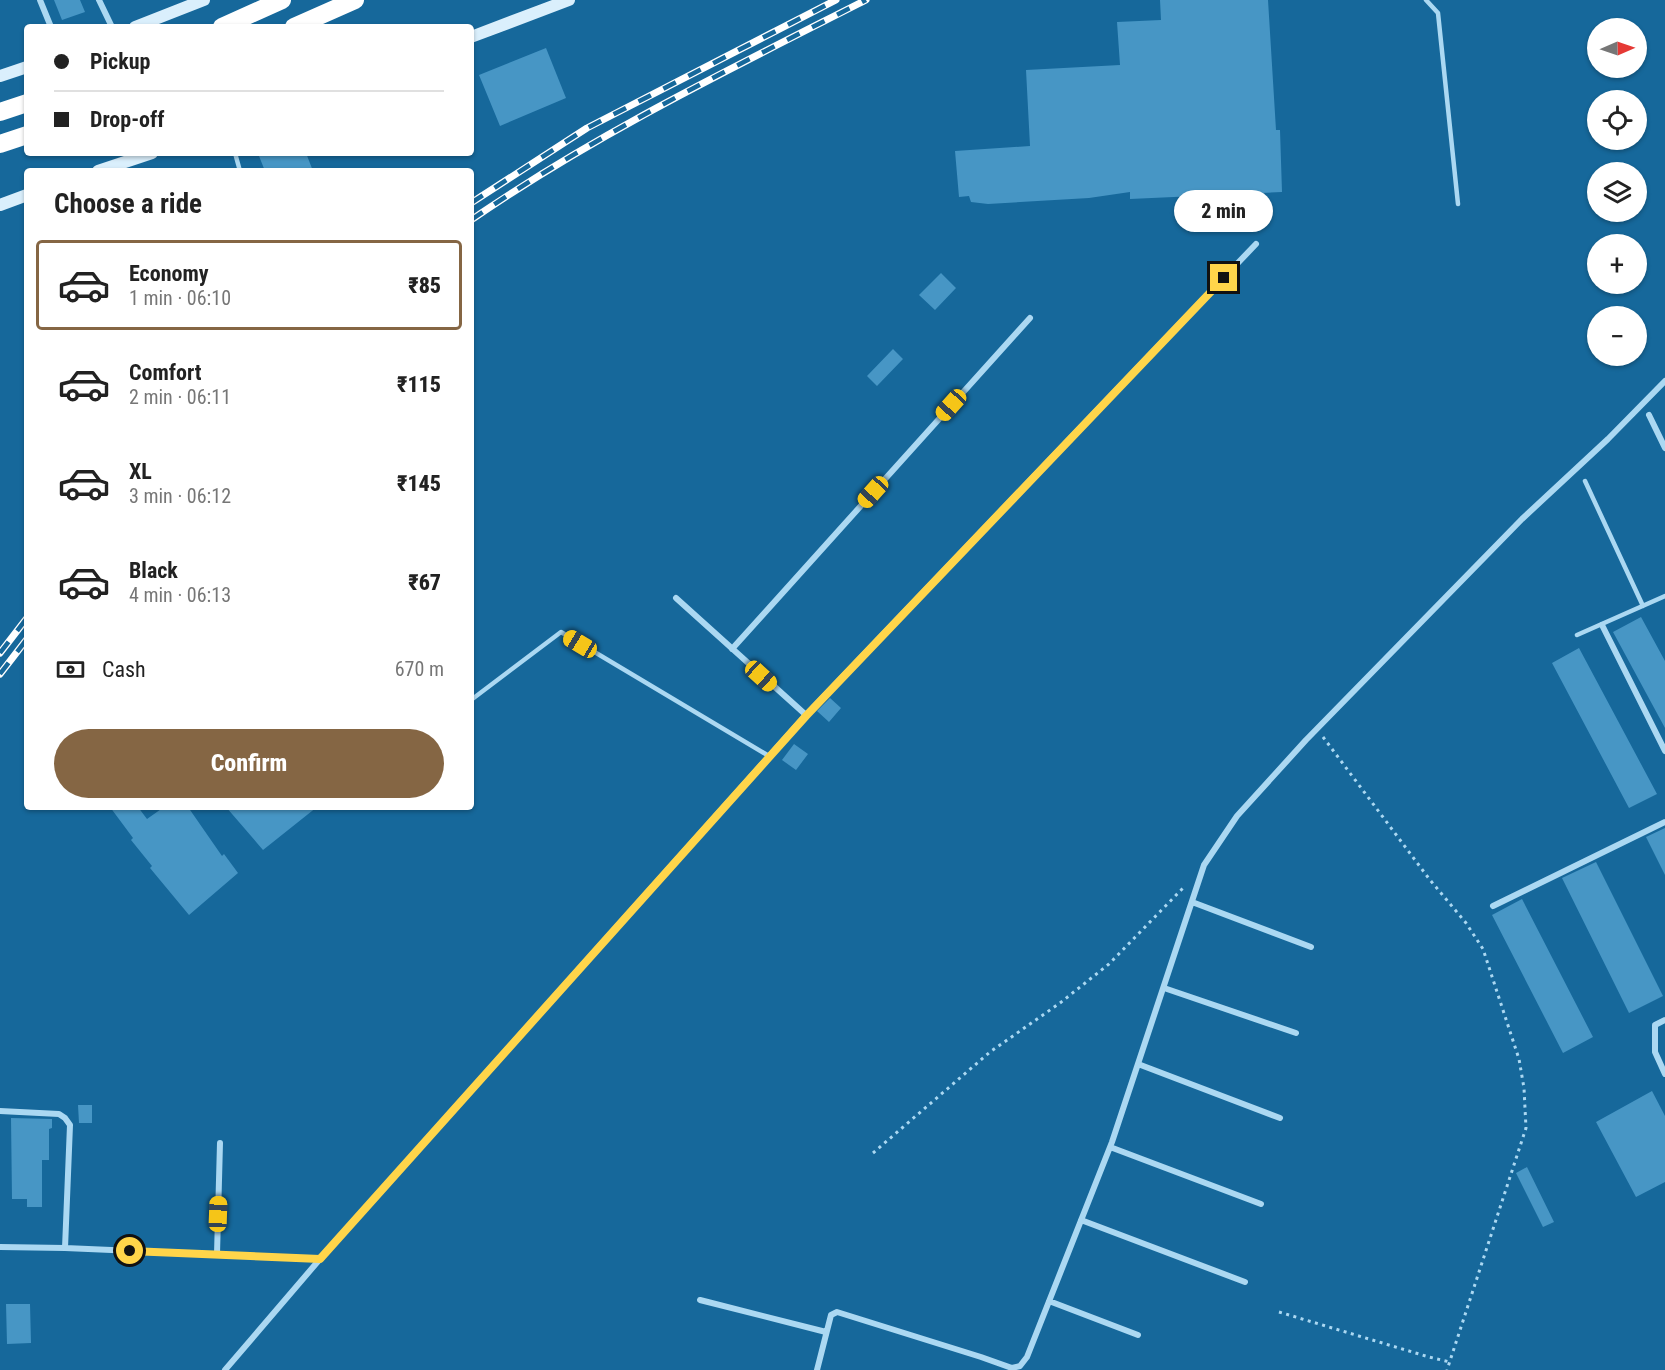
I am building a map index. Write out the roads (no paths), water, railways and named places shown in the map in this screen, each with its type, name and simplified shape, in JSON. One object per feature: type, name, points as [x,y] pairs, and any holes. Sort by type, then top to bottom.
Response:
[{"type":"highway","points":[[229,24],[282,0]]},
{"type":"highway","points":[[301,24],[356,0]]},
{"type":"highway","points":[[0,112],[24,104]]},
{"type":"highway","points":[[0,144],[24,136]]},
{"type":"main road","points":[[143,24],[204,0]]},
{"type":"main road","points":[[474,36],[569,0]]},
{"type":"main road","points":[[0,76],[24,68]]},
{"type":"main road","points":[[107,168],[143,156]]},
{"type":"main road","points":[[0,205],[24,196]]},
{"type":"street","points":[[40,0],[50,24]]},
{"type":"street","points":[[99,0],[111,24]]},
{"type":"street","points":[[225,1370],[320,1259],[769,756],[1256,244]]},
{"type":"street","points":[[732,649],[1030,318]]},
{"type":"street","points":[[817,1370],[831,1315],[837,1311],[1012,1368],[1020,1366],[1027,1356],[1110,1148],[1204,865],[1237,816],[1317,729],[1522,519],[1608,439],[1665,381]]},
{"type":"street","points":[[1649,415],[1665,448]]},
{"type":"street","points":[[676,598],[806,716]]},
{"type":"street","points":[[1602,625],[1665,751]]},
{"type":"street","points":[[1493,906],[1665,822]]},
{"type":"street","points":[[1192,902],[1311,947]]},
{"type":"street","points":[[1164,988],[1296,1034]]},
{"type":"street","points":[[1665,1020],[1655,1025],[1655,1052],[1665,1074]]},
{"type":"street","points":[[1138,1064],[1280,1118]]},
{"type":"street","points":[[0,1111],[58,1114],[70,1125],[65,1248]]},
{"type":"street","points":[[217,1254],[220,1143]]},
{"type":"street","points":[[1110,1148],[1262,1204]]},
{"type":"street","points":[[1081,1220],[1245,1282]]},
{"type":"street","points":[[0,1247],[320,1259]]},
{"type":"street","points":[[700,1300],[826,1332]]},
{"type":"street","points":[[1049,1301],[1138,1335]]},
{"type":"lane","points":[[1426,0],[1438,13],[1458,204]]},
{"type":"lane","points":[[1585,481],[1643,606]]},
{"type":"lane","points":[[1577,635],[1665,596]]},
{"type":"lane","points":[[474,698],[561,632],[769,756]]},
{"type":"railway","points":[[474,201],[587,128],[836,0]]},
{"type":"railway","points":[[474,218],[567,159],[665,103],[866,0]]},
{"type":"railway","points":[[0,653],[24,622]]},
{"type":"railway","points":[[0,674],[24,643]]}]
